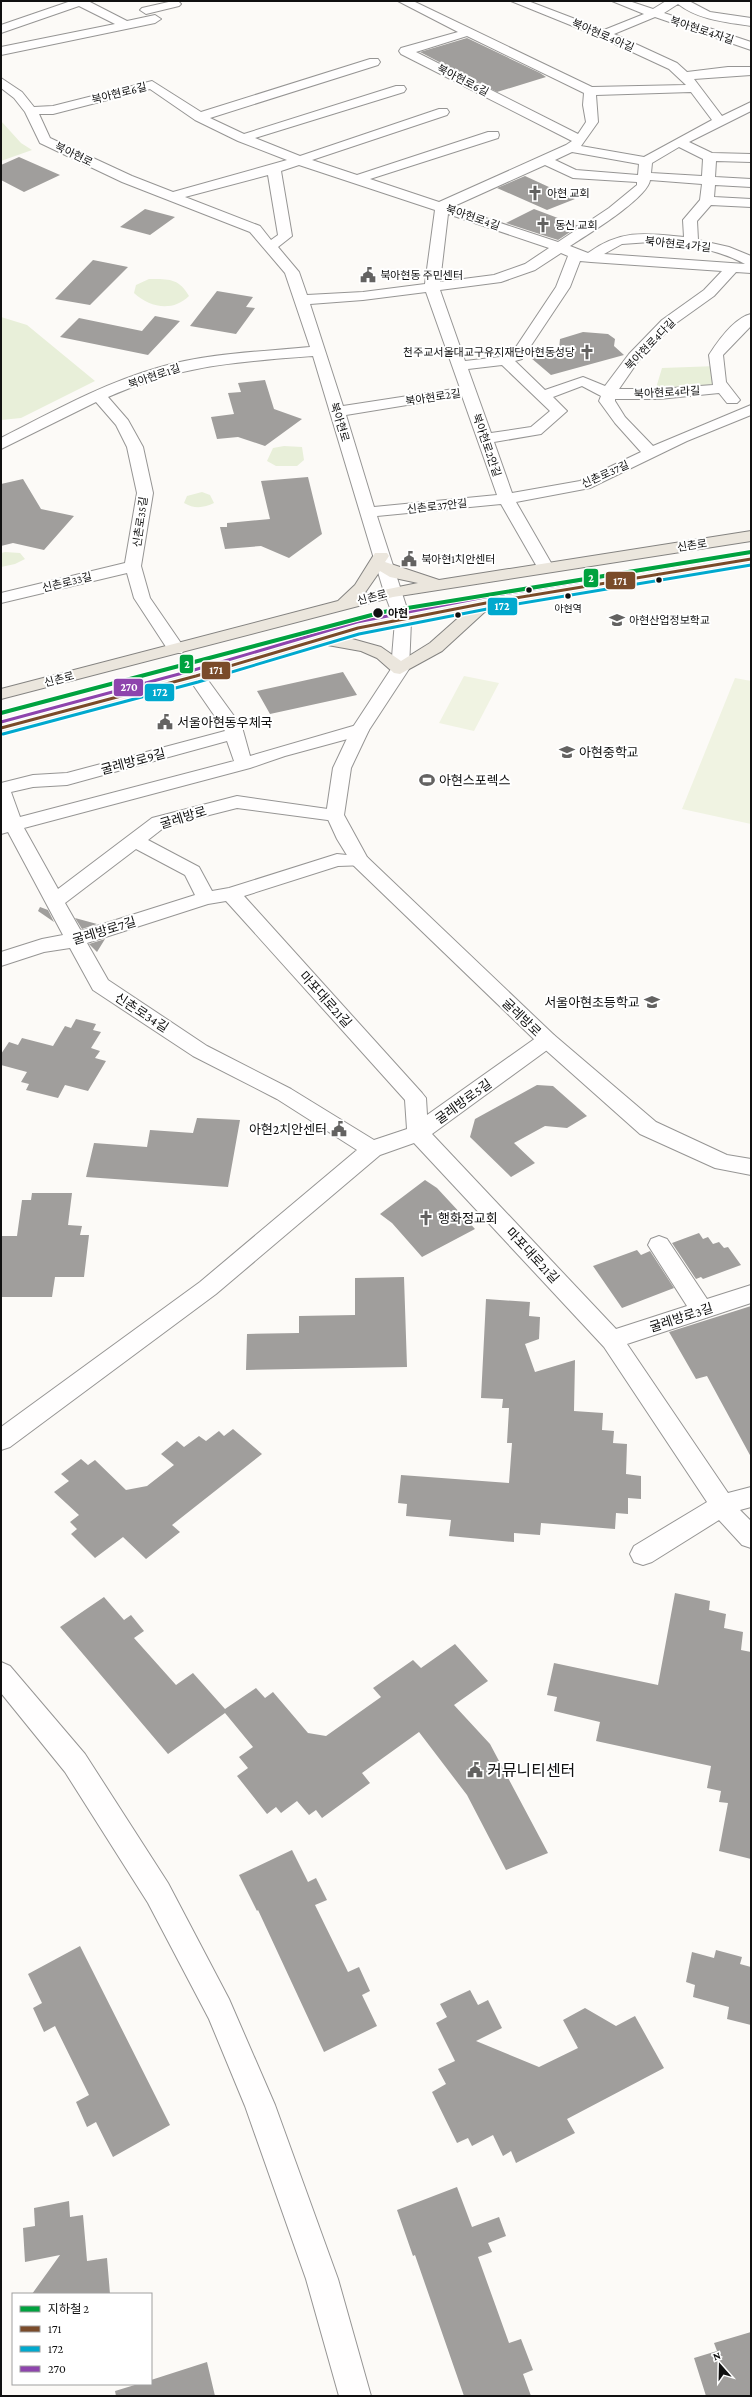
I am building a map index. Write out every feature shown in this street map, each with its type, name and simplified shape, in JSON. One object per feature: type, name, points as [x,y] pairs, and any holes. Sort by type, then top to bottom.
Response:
[{"type":"main road","name":"신촌로","points":[[1,728],[196,676],[358,628],[397,606],[447,584],[751,536]]},
{"type":"main road","name":"신촌로","points":[[1,694],[344,605],[397,606],[486,603],[751,559]]},
{"type":"main road","points":[[344,605],[361,588],[382,562],[396,573],[447,584]]},
{"type":"main road","points":[[320,640],[375,648],[388,656],[400,669],[436,647],[486,603]]},
{"type":"street","points":[[1,29],[80,1],[115,18],[125,25]]},
{"type":"street","points":[[404,1],[590,91],[695,88]]},
{"type":"street","name":"북아현로4아길","points":[[517,1],[604,34],[674,66],[695,88],[719,122]]},
{"type":"street","name":"북아현로4자길","points":[[618,1],[751,46]]},
{"type":"street","name":"북아현로4자길","points":[[604,34],[653,14],[674,1]]},
{"type":"street","points":[[682,1],[691,9],[710,16],[751,22]]},
{"type":"street","points":[[1,51],[155,18],[146,10],[174,2],[184,12]]},
{"type":"street","name":"북아현로6길","points":[[469,32],[405,50],[576,144]]},
{"type":"street","points":[[199,117],[374,62]]},
{"type":"street","points":[[685,76],[728,71],[751,71]]},
{"type":"street","name":"북아현로","points":[[1,82],[18,95],[31,111],[45,140],[127,179],[255,229],[292,272],[319,351],[382,562],[397,606]]},
{"type":"street","name":"북아현로6길","points":[[31,111],[53,110],[152,85],[199,117],[243,138],[301,161],[442,206]]},
{"type":"street","points":[[243,138],[400,89]]},
{"type":"street","points":[[442,206],[546,160],[576,144],[592,122],[589,105],[590,91]]},
{"type":"street","points":[[576,144],[646,161],[678,142],[751,106]]},
{"type":"street","points":[[170,197],[301,161],[443,112]]},
{"type":"street","points":[[358,179],[493,135]]},
{"type":"street","points":[[678,142],[710,157],[751,158]]},
{"type":"street","points":[[690,244],[690,220],[707,201],[710,157]]},
{"type":"street","points":[[546,160],[573,174],[751,183]]},
{"type":"street","points":[[301,300],[432,288],[496,279],[530,267],[614,211],[643,186],[646,161]]},
{"type":"street","points":[[270,247],[285,236],[274,169]]},
{"type":"street","points":[[707,201],[751,203]]},
{"type":"street","name":"북아현로4길","points":[[432,288],[442,206],[560,247]]},
{"type":"street","name":"북아현로4가길","points":[[591,258],[619,240],[656,239],[712,246],[749,260]]},
{"type":"street","name":"북아현로4가길","points":[[560,247],[575,254],[591,258],[732,268],[749,260]]},
{"type":"street","points":[[459,366],[505,360],[517,356],[563,287],[575,254]]},
{"type":"street","name":"북아현로4다길","points":[[610,394],[613,386],[634,357],[667,323],[709,293],[732,268]]},
{"type":"street","name":"북아현로2길","points":[[337,412],[468,391],[432,288]]},
{"type":"street","points":[[746,412],[719,382],[716,355],[734,333],[751,318]]},
{"type":"street","name":"북아현로1길","points":[[1,444],[99,396],[154,374],[185,365],[319,351]]},
{"type":"street","points":[[485,439],[536,431],[559,411],[505,360]]},
{"type":"street","points":[[542,396],[583,381],[610,394],[607,401],[620,420],[651,453]]},
{"type":"street","name":"북아현로4라길","points":[[610,394],[659,394],[724,388]]},
{"type":"street","name":"북아현로2안길","points":[[468,391],[506,499]]},
{"type":"street","name":"신촌로35길","points":[[99,396],[124,423],[135,447],[145,494],[133,566],[142,598],[176,649]]},
{"type":"street","name":"신촌로37길","points":[[506,499],[584,485],[651,453],[746,412]]},
{"type":"street","points":[[506,499],[546,568]]},
{"type":"street","name":"신촌로37안길","points":[[368,512],[506,499]]},
{"type":"street","name":"신촌로33길","points":[[1,598],[133,566]]},
{"type":"street","points":[[335,815],[342,768],[360,730],[400,669],[397,606]]},
{"type":"street","points":[[196,676],[233,727],[244,764]]},
{"type":"street","points":[[7,827],[244,764],[279,752],[360,730]]},
{"type":"street","name":"굴레방로9길","points":[[1,790],[33,781],[67,779],[234,734]]},
{"type":"street","name":"신촌로34길","points":[[1,790],[7,827],[54,902],[100,985],[200,1051],[284,1094],[372,1149]]},
{"type":"street","name":"굴레방로","points":[[54,902],[159,822],[238,802],[335,815],[346,840],[360,861],[547,1040],[648,1128],[723,1162],[751,1167]]},
{"type":"street","points":[[135,841],[192,871],[206,898]]},
{"type":"street","name":"굴레방로7길","points":[[1,959],[42,946],[74,940],[206,898],[231,894],[337,860],[360,861]]},
{"type":"street","name":"마포대로21길","points":[[231,894],[415,1098],[418,1132],[612,1340],[722,1505],[730,1516],[751,1537]]},
{"type":"street","name":"굴레방로5길","points":[[372,1149],[418,1132],[547,1040]]},
{"type":"street","points":[[1,1440],[208,1288],[372,1149]]},
{"type":"street","points":[[658,1245],[702,1310]]},
{"type":"street","name":"굴레방로3길","points":[[612,1340],[751,1294]]},
{"type":"street","points":[[643,1554],[722,1505],[751,1497]]},
{"type":"street","points":[[1,1674],[75,1763],[158,1893],[220,2009],[260,2105],[322,2279],[355,2396]]},
{"type":"green space","points":[[1,121],[21,143],[32,150],[1,161]]},
{"type":"green space","points":[[149,279],[162,279],[177,283],[189,296],[183,301],[169,306],[154,305],[140,298],[134,293],[136,285]]},
{"type":"green space","points":[[1,317],[27,325],[95,381],[21,418],[1,420]]},
{"type":"green space","points":[[717,366],[721,384],[656,388],[662,368]]},
{"type":"green space","points":[[284,446],[302,447],[304,460],[297,466],[276,466],[267,461],[273,448]]},
{"type":"green space","points":[[202,492],[210,495],[214,503],[199,507],[184,503],[187,496]]},
{"type":"green space","points":[[1,553],[20,553],[25,559],[15,564],[1,567]]},
{"type":"green space","points":[[464,676],[499,683],[474,731],[439,723]]},
{"type":"green space","points":[[735,678],[751,681],[751,824],[682,809]]},
{"type":"building","points":[[467,38],[546,77],[497,92],[420,52]]},
{"type":"building","points":[[19,157],[60,175],[24,192],[1,180],[1,165]]},
{"type":"building","name":"아현 교회","points":[[525,176],[575,199],[547,210],[497,188]]},
{"type":"building","points":[[145,209],[175,217],[150,235],[120,227]]},
{"type":"building","name":"동신 교회","points":[[534,209],[579,226],[558,240],[506,223]]},
{"type":"building","points":[[93,260],[128,267],[90,305],[55,299]]},
{"type":"building","points":[[217,291],[253,297],[246,307],[255,308],[236,334],[190,326]]},
{"type":"building","points":[[155,316],[180,321],[148,355],[60,337],[79,318],[142,331]]},
{"type":"building","name":"천주교서울대교구유지재단아현동성당","points":[[583,332],[608,334],[615,339],[614,346],[624,355],[551,375],[531,358],[559,350],[560,339]]},
{"type":"building","points":[[265,380],[274,409],[302,419],[265,446],[238,437],[217,439],[211,417],[234,414],[228,393],[241,392],[238,383]]},
{"type":"building","points":[[308,477],[322,534],[289,558],[261,546],[225,549],[220,527],[227,527],[227,523],[270,519],[261,481]]},
{"type":"building","points":[[23,479],[41,509],[74,516],[44,550],[13,543],[1,546],[1,484]]},
{"type":"building","points":[[343,672],[357,695],[270,714],[257,691]]},
{"type":"building","points":[[40,907],[48,910],[54,922],[38,911]]},
{"type":"building","points":[[75,918],[97,924],[82,929]]},
{"type":"building","points":[[105,939],[97,952],[89,944]]},
{"type":"building","points":[[76,1019],[96,1024],[93,1030],[101,1032],[91,1048],[100,1051],[95,1058],[106,1061],[88,1091],[65,1085],[58,1098],[26,1090],[29,1084],[21,1082],[27,1072],[1,1065],[1,1054],[9,1042],[18,1045],[22,1038],[53,1046],[65,1026],[71,1028]]},
{"type":"building","points":[[537,1085],[553,1086],[587,1116],[567,1128],[545,1126],[514,1143],[535,1163],[511,1177],[470,1137],[475,1119]]},
{"type":"building","points":[[197,1118],[240,1120],[228,1187],[86,1177],[94,1143],[147,1147],[150,1130],[193,1133]]},
{"type":"building","name":"행화정교회","points":[[425,1180],[437,1188],[475,1229],[422,1257],[392,1223],[380,1214]]},
{"type":"building","points":[[32,1193],[72,1193],[68,1225],[82,1226],[80,1235],[89,1235],[84,1277],[55,1277],[52,1297],[1,1297],[1,1236],[17,1236],[22,1200],[31,1200]]},
{"type":"building","points":[[699,1233],[703,1239],[708,1237],[713,1244],[719,1242],[724,1248],[728,1247],[741,1265],[703,1279],[701,1277],[696,1279],[672,1243]]},
{"type":"building","points":[[637,1250],[641,1255],[650,1251],[674,1288],[622,1308],[593,1266]]},
{"type":"building","points":[[404,1277],[407,1367],[246,1370],[247,1334],[299,1333],[299,1316],[355,1315],[355,1278]]},
{"type":"building","points":[[486,1299],[530,1302],[529,1316],[540,1317],[539,1339],[525,1344],[535,1372],[575,1360],[574,1411],[603,1413],[602,1430],[614,1431],[613,1443],[627,1444],[626,1474],[641,1476],[641,1499],[628,1498],[628,1514],[616,1513],[615,1529],[541,1523],[540,1535],[514,1533],[514,1542],[449,1536],[451,1520],[406,1516],[407,1504],[398,1503],[401,1475],[509,1483],[512,1443],[507,1443],[509,1408],[502,1408],[503,1399],[481,1398]]},
{"type":"building","points":[[751,1306],[751,1457],[707,1376],[696,1379],[669,1332]]},
{"type":"building","points":[[233,1429],[262,1454],[172,1525],[180,1532],[146,1559],[123,1537],[95,1558],[71,1534],[77,1529],[70,1522],[79,1515],[54,1492],[69,1481],[61,1474],[81,1459],[88,1465],[95,1460],[126,1490],[147,1486],[174,1465],[161,1454],[177,1441],[184,1447],[199,1436],[206,1441],[219,1431],[224,1436]]},
{"type":"building","points":[[675,1593],[710,1601],[709,1610],[726,1614],[724,1628],[743,1632],[741,1650],[751,1652],[751,1859],[719,1851],[728,1803],[719,1802],[721,1791],[707,1788],[711,1766],[596,1741],[600,1722],[554,1711],[557,1697],[547,1695],[554,1663],[658,1685]]},
{"type":"building","points":[[104,1597],[124,1620],[131,1615],[144,1631],[134,1638],[176,1685],[193,1673],[225,1709],[256,1688],[265,1698],[273,1692],[308,1733],[326,1736],[381,1697],[373,1688],[413,1660],[421,1668],[455,1644],[488,1681],[454,1705],[490,1744],[548,1853],[506,1870],[467,1795],[419,1732],[362,1773],[370,1783],[322,1818],[316,1810],[309,1815],[297,1801],[281,1813],[276,1807],[267,1814],[237,1776],[248,1768],[239,1757],[253,1747],[225,1713],[168,1754],[60,1627]]},
{"type":"building","points":[[292,1850],[308,1882],[316,1878],[327,1900],[315,1905],[348,1972],[359,1967],[370,1991],[362,1995],[377,2026],[324,2052],[258,1910],[257,1911],[239,1875]]},
{"type":"building","points":[[80,1946],[170,2125],[113,2157],[96,2122],[87,2127],[76,2102],[89,2095],[55,2026],[44,2032],[33,2008],[42,2003],[28,1974]]},
{"type":"building","points":[[716,1950],[742,1957],[740,1964],[751,1967],[751,2025],[727,2019],[729,2007],[693,1997],[695,1985],[686,1982],[692,1952],[714,1958]]},
{"type":"building","points":[[470,1990],[478,2005],[488,2000],[502,2028],[476,2041],[539,2067],[578,2048],[563,2020],[585,2008],[616,2026],[635,2016],[664,2068],[567,2119],[575,2133],[516,2163],[511,2151],[503,2156],[493,2135],[472,2146],[468,2138],[457,2143],[432,2092],[446,2084],[438,2069],[455,2061],[436,2023],[447,2017],[440,2004]]},
{"type":"building","points":[[457,2187],[472,2227],[499,2217],[506,2236],[488,2243],[492,2252],[478,2257],[509,2343],[521,2339],[533,2370],[523,2374],[531,2396],[464,2396],[415,2255],[413,2256],[397,2210]]},
{"type":"building","points":[[69,2201],[70,2217],[83,2215],[87,2261],[107,2258],[110,2293],[33,2293],[60,2255],[25,2262],[23,2228],[35,2226],[34,2208]]},
{"type":"building","points":[[751,2332],[751,2396],[706,2396],[694,2358],[717,2351],[714,2343]]},
{"type":"building","points":[[207,2362],[215,2396],[116,2396],[115,2391],[135,2385],[152,2385],[152,2380]]},
{"type":"metro line","name":"2","points":[[1,713],[383,612],[751,552]]},
{"type":"transit line","name":"270","points":[[1,722],[194,670],[357,622],[485,597],[750,553]]},
{"type":"transit line","name":"171","points":[[1,728],[196,676],[358,628],[486,603],[751,559]]},
{"type":"transit line","name":"172","points":[[3,734],[198,682],[359,634],[487,609],[751,565]]},
{"type":"place","name":"아현 교회","points":[[535,193]]},
{"type":"place","name":"동신 교회","points":[[543,225]]},
{"type":"place","name":"북아현동 주민센터","points":[[368,275]]},
{"type":"place","name":"천주교서울대교구유지재단아현동성당","points":[[587,352]]},
{"type":"place","name":"북아현1치안센터","points":[[409,559]]},
{"type":"place","name":"아현역","points":[[568,596]]},
{"type":"place","name":"아현","points":[[378,613]]},
{"type":"place","name":"아현산업정보학교","points":[[617,620]]},
{"type":"place","name":"서울아현동우체국","points":[[165,722]]},
{"type":"place","name":"아현중학교","points":[[567,752]]},
{"type":"place","name":"아현스포렉스","points":[[427,780]]},
{"type":"place","name":"서울아현초등학교","points":[[652,1002]]},
{"type":"place","name":"아현2치안센터","points":[[339,1129]]},
{"type":"place","name":"행화정교회","points":[[426,1218]]},
{"type":"place","name":"커뮤니티센터","points":[[475,1770]]}]
